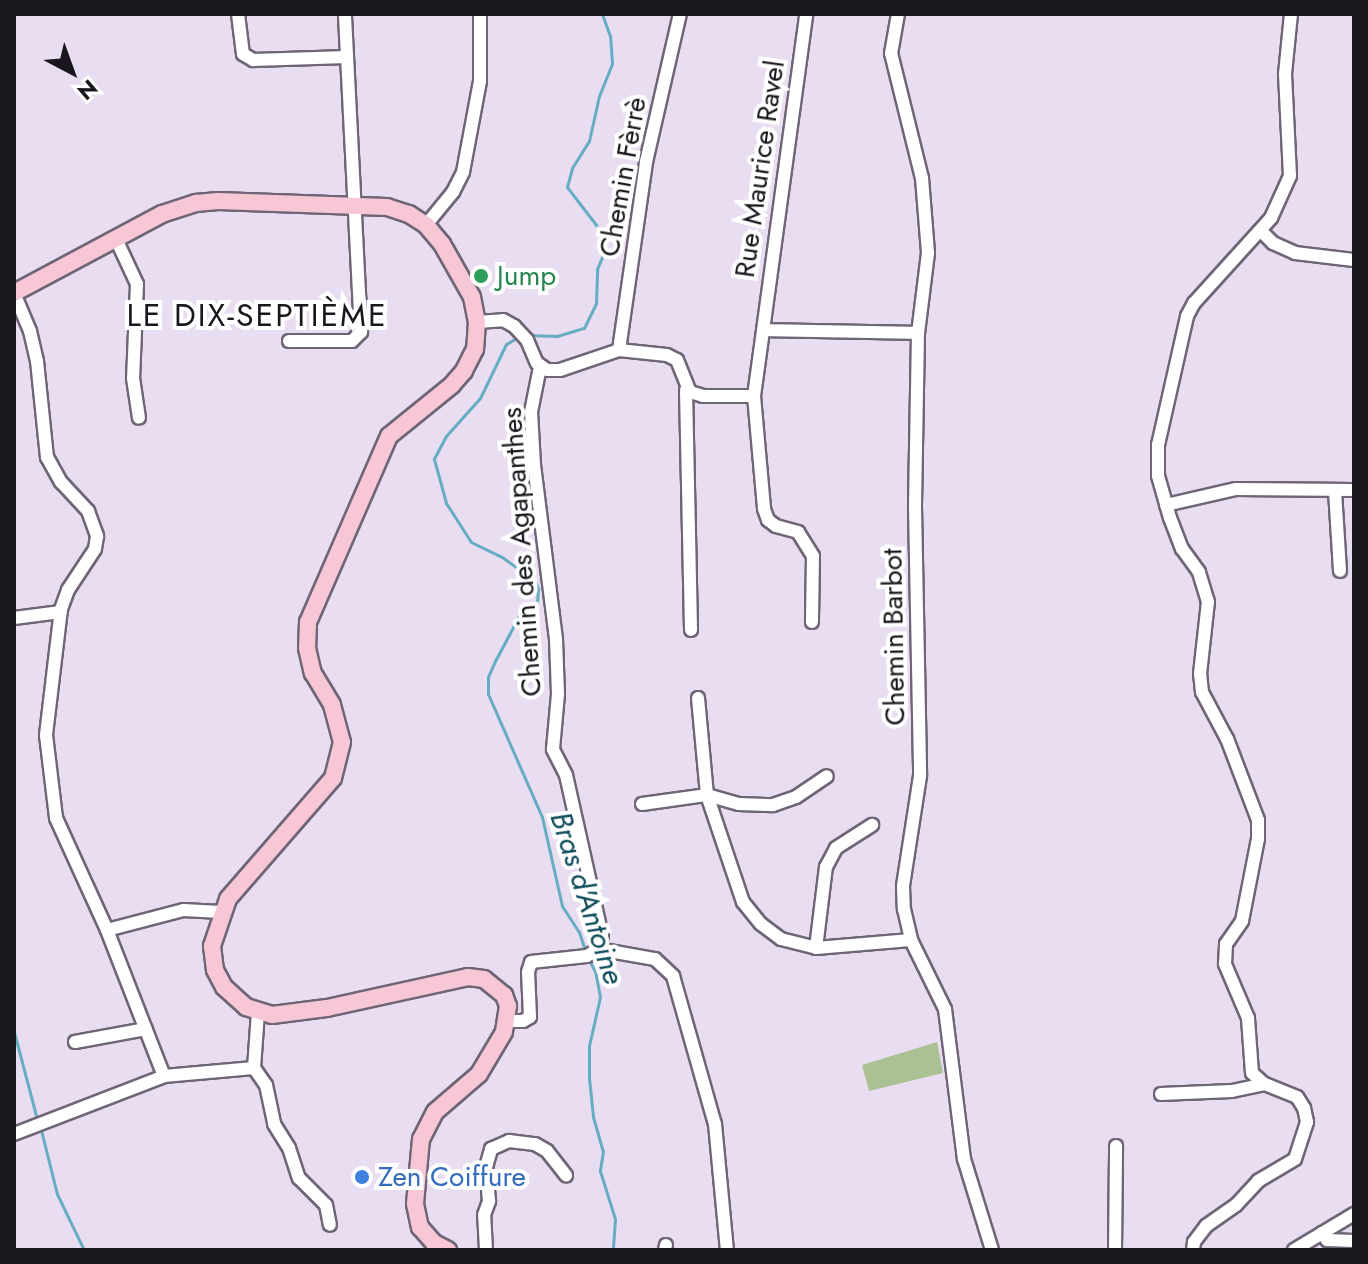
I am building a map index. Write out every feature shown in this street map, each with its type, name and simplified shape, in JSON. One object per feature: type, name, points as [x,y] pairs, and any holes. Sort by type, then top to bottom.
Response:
[{"type":"main road","points":[[14,293],[162,214],[196,203],[387,207],[426,225],[461,274],[477,322],[475,349],[464,371],[452,385],[389,436],[308,622],[307,648],[313,673],[335,713],[342,742],[333,778],[240,884],[221,912],[212,946],[215,970],[234,998],[258,1012],[286,1015],[468,977],[484,979],[496,986],[508,1006],[509,1021],[479,1074],[435,1112],[421,1139],[415,1204],[420,1227],[434,1243],[448,1250]]},
{"type":"street","points":[[238,14],[243,54],[253,60],[347,57]]},
{"type":"street","points":[[289,341],[352,341],[361,332],[345,14]]},
{"type":"street","points":[[426,225],[453,192],[463,172],[480,81],[480,14]]},
{"type":"street","name":"Chemin Fèrrè","points":[[619,350],[646,162],[680,14]]},
{"type":"street","name":"Rue Maurice Ravel","points":[[806,14],[754,396],[764,509],[768,520],[798,532],[813,556],[812,622]]},
{"type":"street","name":"Chemin Barbot","points":[[898,14],[891,53],[922,178],[928,253],[918,333],[915,507],[920,776],[903,886],[911,940],[945,1009],[964,1159],[992,1250]]},
{"type":"street","points":[[1264,1084],[1250,1066],[1248,1018],[1224,957],[1226,944],[1242,921],[1258,839],[1258,820],[1227,739],[1202,692],[1200,674],[1208,602],[1203,582],[1182,549],[1166,505],[1158,476],[1159,427],[1187,316],[1194,303],[1261,231],[1278,206],[1290,176],[1285,74],[1291,14]]},
{"type":"street","points":[[1261,231],[1273,243],[1295,253],[1354,260]]},
{"type":"street","points":[[116,239],[137,284],[133,378],[139,418]]},
{"type":"street","points":[[14,293],[30,331],[37,361],[47,457],[61,482],[88,511],[97,536],[95,549],[68,590],[61,612],[46,735],[56,818],[107,930],[164,1076]]},
{"type":"street","points":[[477,322],[503,320],[514,326],[527,340],[540,367],[560,370],[619,350],[667,355],[677,360],[686,390],[691,630]]},
{"type":"street","points":[[765,330],[918,333]]},
{"type":"street","name":"Chemin des Agapanthes","points":[[540,367],[531,412],[535,480],[556,639],[558,694],[553,749],[566,775],[584,846],[602,936],[598,949]]},
{"type":"street","points":[[686,390],[703,396],[754,396]]},
{"type":"street","points":[[1166,505],[1236,489],[1354,490]]},
{"type":"street","points":[[1335,491],[1340,571]]},
{"type":"street","points":[[14,618],[61,612]]},
{"type":"street","points":[[698,698],[707,795],[743,902],[761,924],[781,939],[816,948],[911,940]]},
{"type":"street","points":[[642,804],[707,795],[739,804],[773,805],[796,797],[827,776]]},
{"type":"street","points":[[816,948],[820,893],[826,867],[836,848],[872,825]]},
{"type":"street","points":[[107,930],[183,910],[221,912]]},
{"type":"street","points":[[509,1021],[523,1021],[530,1017],[528,966],[535,960],[587,956],[598,949],[655,959],[673,976],[715,1124],[727,1250]]},
{"type":"street","points":[[258,1012],[254,1068],[266,1085],[274,1124],[289,1148],[299,1178],[326,1205],[330,1225]]},
{"type":"street","points":[[75,1042],[146,1029]]},
{"type":"street","points":[[14,1134],[164,1076],[254,1068]]},
{"type":"street","points":[[1161,1094],[1232,1091],[1264,1084],[1292,1094],[1304,1108],[1306,1130],[1299,1153],[1290,1164],[1258,1181],[1236,1205],[1206,1226],[1194,1242],[1193,1250]]},
{"type":"street","points":[[486,1250],[484,1215],[489,1201],[486,1167],[491,1149],[509,1141],[535,1144],[547,1151],[566,1175]]},
{"type":"street","points":[[1115,1250],[1116,1146]]},
{"type":"street","points":[[1294,1250],[1354,1214]]},
{"type":"street","points":[[1322,1233],[1327,1240],[1354,1241]]},
{"type":"green space","points":[[937,1042],[943,1073],[869,1091],[862,1065]]},
{"type":"waterway","name":"Bras d'Antoine","points":[[527,335],[557,336],[584,328],[596,303],[597,269],[602,257],[600,230],[567,187],[572,168],[589,141],[599,96],[612,63],[610,36],[602,14]]},
{"type":"waterway","name":"Bras d'Antoine","points":[[520,336],[506,344],[480,398],[446,436],[434,459],[446,503],[471,542],[502,557],[535,581],[538,589],[537,603],[520,614],[495,661],[488,677],[488,694],[542,817],[562,906],[579,932],[585,950]]},
{"type":"waterway","name":"Bras d'Antoine","points":[[588,958],[595,971],[600,997],[589,1046],[589,1078],[593,1117],[603,1151],[600,1171],[615,1219],[613,1250]]},
{"type":"waterway","points":[[14,1032],[37,1119]]},
{"type":"waterway","points":[[40,1126],[57,1194],[84,1250]]},
{"type":"place","name":"Jump","points":[[481,276]]},
{"type":"place","name":"Zen Coiffure","points":[[362,1177]]},
{"type":"district","name":"LE DIX-SEPTIÈME","points":[[257,315]]}]
